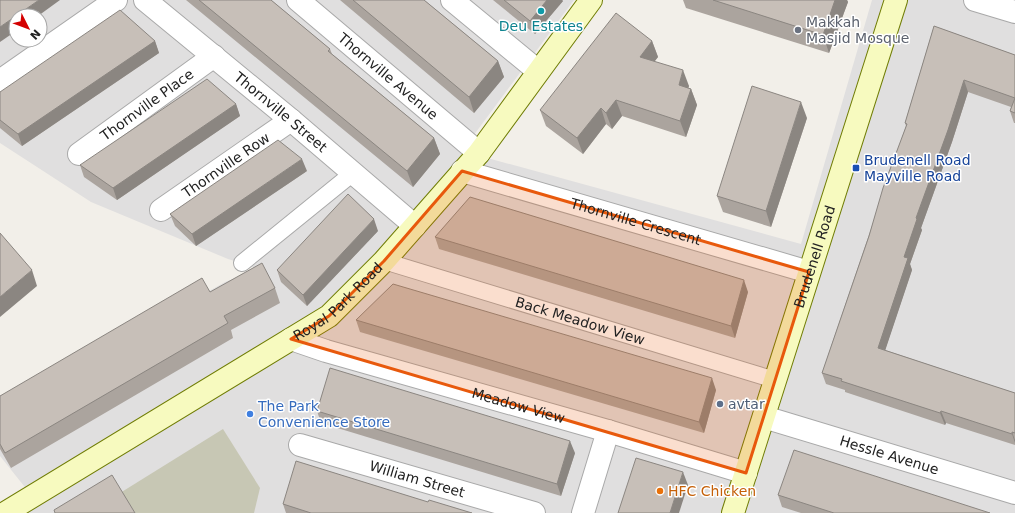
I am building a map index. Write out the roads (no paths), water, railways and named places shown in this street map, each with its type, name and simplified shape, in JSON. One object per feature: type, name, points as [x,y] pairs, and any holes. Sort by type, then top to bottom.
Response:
[{"type":"street","points":[[0,81],[116,0]]},
{"type":"street","name":"Thornville Street","points":[[145,0],[291,120],[415,226]]},
{"type":"street","name":"Thornville Avenue","points":[[298,0],[479,153]]},
{"type":"street","points":[[452,0],[538,71]]},
{"type":"street","name":"Royal Park Road","points":[[5,513],[329,316],[384,261],[479,153],[591,0]]},
{"type":"street","name":"Brudenell Road","points":[[733,513],[896,0]]},
{"type":"street","points":[[975,0],[1015,12]]},
{"type":"street","name":"Thornville Place","points":[[79,154],[214,56]]},
{"type":"street","name":"Thornville Row","points":[[161,210],[291,120]]},
{"type":"street","name":"Thornville Crescent","points":[[462,171],[810,272]]},
{"type":"street","name":"Meadow View","points":[[291,339],[326,351],[608,431],[746,473]]},
{"type":"street","name":"Hessle Avenue","points":[[764,417],[1015,492]]},
{"type":"street","points":[[583,513],[608,431]]},
{"type":"street","name":"William Street","points":[[300,445],[534,513]]},
{"type":"lane","points":[[242,263],[353,173]]},
{"type":"lane","name":"Back Meadow View","points":[[384,261],[775,380]]},
{"type":"place","name":"Deu Estates","points":[[541,11]]},
{"type":"place","name":"Makkah Masjid Mosque","points":[[798,30]]},
{"type":"place","name":"Brudenell Road Mayville Road","points":[[856,168]]},
{"type":"place","name":"avtar","points":[[720,404]]},
{"type":"place","name":"The Park Convenience Store","points":[[250,414]]},
{"type":"place","name":"HFC Chicken","points":[[660,491]]}]
